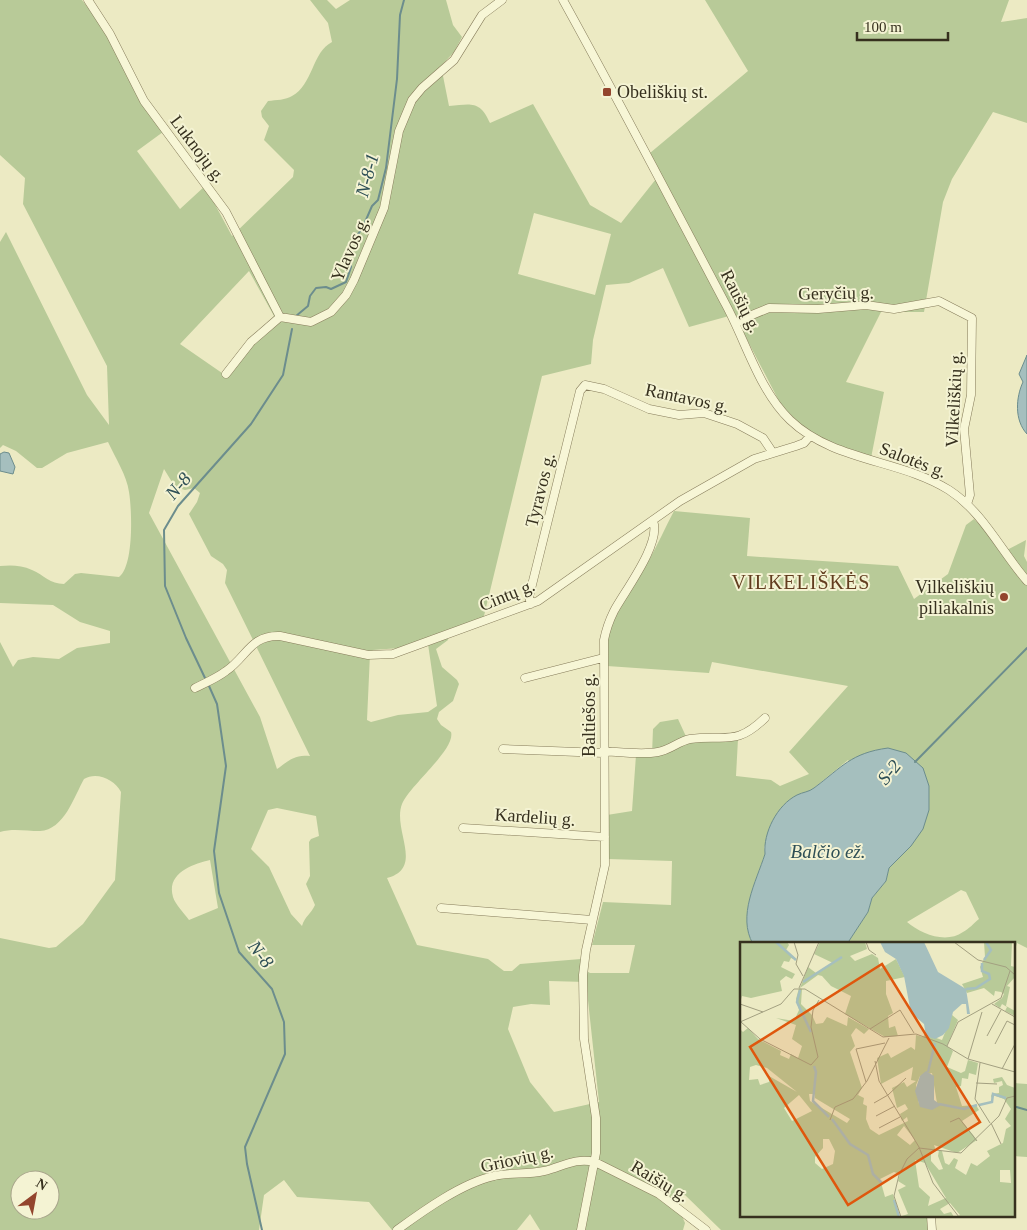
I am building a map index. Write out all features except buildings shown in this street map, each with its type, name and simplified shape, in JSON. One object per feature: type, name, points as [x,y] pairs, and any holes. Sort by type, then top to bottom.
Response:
[{"type":"street","name":"Luknojų g.","points":[[88,0],[110,34],[144,101],[226,212],[280,318]]},
{"type":"street","name":"Ylavos g.","points":[[280,318],[311,322],[331,312],[346,295],[384,208],[399,131],[412,100],[422,88],[454,60],[482,15],[502,0]]},
{"type":"street","name":"Raušių g.","points":[[563,0],[736,324],[771,395],[790,419],[810,436]]},
{"type":"street","name":"Geryčių g.","points":[[736,324],[753,314],[769,308],[796,310],[866,305],[894,309],[939,301],[970,316],[973,324]]},
{"type":"street","points":[[226,374],[251,342],[280,318]]},
{"type":"street","name":"Vilkeliškių g.","points":[[967,504],[970,495],[964,429],[971,395],[973,324]]},
{"type":"street","name":"Rantavos g.","points":[[585,385],[604,389],[648,409],[679,415],[704,413],[738,425],[763,438],[774,453]]},
{"type":"street","name":"Tyravos g.","points":[[531,604],[529,597],[580,392],[585,385]]},
{"type":"street","name":"Cintų g.","points":[[195,688],[225,672],[259,639],[268,635],[368,655],[393,654],[531,604],[542,599],[680,501],[745,463],[804,442],[810,436]]},
{"type":"street","name":"Salotės g.","points":[[810,436],[832,447],[926,478],[949,490],[967,504],[1027,581]]},
{"type":"street","name":"Baltiešos g.","points":[[581,1230],[595,1162],[596,1118],[584,1039],[583,975],[592,920],[605,865],[604,640],[608,623],[646,557],[654,528],[653,521]]},
{"type":"street","points":[[525,678],[603,658]]},
{"type":"street","points":[[502,749],[656,752],[670,749],[689,739],[732,738],[751,732],[765,718]]},
{"type":"street","name":"Kardelių g.","points":[[463,828],[605,836]]},
{"type":"street","points":[[441,908],[592,920]]},
{"type":"street","name":"Griovių g.","points":[[397,1230],[451,1196],[486,1178],[506,1174],[540,1172],[571,1161],[586,1160],[595,1162]]},
{"type":"street","name":"Raišių g.","points":[[595,1162],[659,1194],[706,1230]]},
{"type":"green space","points":[[0,0],[82,0],[105,30],[163,132],[137,151],[180,209],[205,186],[232,236],[293,177],[294,170],[264,140],[269,126],[262,117],[261,111],[268,101],[281,100],[299,91],[309,77],[320,53],[332,42],[328,23],[310,0],[327,0],[336,9],[350,0],[446,0],[453,25],[462,37],[454,52],[441,66],[449,106],[474,105],[482,110],[490,123],[533,104],[590,205],[621,223],[656,179],[729,316],[689,327],[663,268],[629,283],[606,285],[593,340],[591,364],[542,376],[483,620],[447,630],[448,640],[436,649],[442,667],[459,684],[453,701],[439,712],[437,719],[441,725],[451,732],[451,739],[447,748],[402,804],[400,814],[406,857],[404,866],[398,873],[387,878],[417,945],[488,959],[504,971],[512,971],[520,964],[581,959],[580,967],[590,973],[629,973],[635,945],[592,945],[603,902],[671,905],[672,861],[608,859],[607,815],[632,811],[636,755],[652,754],[653,729],[660,722],[678,719],[689,743],[738,739],[736,776],[771,780],[780,786],[809,774],[789,752],[848,686],[712,662],[709,673],[607,666],[608,638],[613,624],[674,511],[750,518],[747,556],[898,566],[914,599],[948,574],[966,525],[974,519],[1001,553],[1026,540],[1024,556],[1027,562],[1027,948],[1017,943],[1014,953],[1014,942],[848,942],[868,912],[872,898],[886,881],[889,868],[911,846],[848,760],[809,792],[797,795],[764,847],[765,854],[753,887],[747,911],[747,922],[752,942],[740,942],[740,1218],[934,1218],[935,1230],[721,1230],[685,1195],[680,1197],[679,1209],[685,1223],[683,1230],[540,1230],[530,1214],[517,1230],[392,1230],[369,1202],[297,1197],[284,1180],[264,1195],[259,1230],[0,1230],[0,938],[49,948],[56,947],[83,924],[115,880],[121,792],[115,784],[105,778],[100,776],[89,777],[84,779],[72,803],[56,825],[40,831],[15,830],[0,832],[0,642],[13,667],[18,660],[33,657],[59,659],[77,648],[110,643],[110,631],[80,622],[53,605],[0,603],[0,566],[24,567],[59,584],[64,584],[75,574],[81,573],[119,577],[124,571],[127,562],[131,537],[128,486],[108,442],[67,453],[42,468],[37,468],[16,451],[3,445],[0,448],[0,242],[6,232],[87,395],[109,425],[107,366],[23,204],[25,178],[0,155]],"holes":[[[534,213],[611,234],[595,295],[518,274]],[[249,271],[274,316],[222,373],[180,344]],[[164,469],[175,487],[185,490],[194,488],[200,493],[197,502],[189,514],[211,556],[223,564],[227,570],[225,583],[310,756],[296,757],[277,769],[260,717],[149,513]],[[425,638],[428,644],[437,706],[428,712],[398,715],[371,722],[367,720],[370,654],[373,650],[400,648]],[[277,808],[316,816],[319,836],[311,839],[309,842],[310,876],[306,884],[315,905],[302,926],[291,914],[269,867],[251,849],[268,810]],[[210,860],[218,908],[189,920],[173,897],[173,882],[177,876],[189,867]],[[961,890],[966,892],[979,919],[965,931],[956,936],[934,936],[926,934],[907,922]],[[549,981],[586,982],[599,1102],[554,1112],[530,1082],[508,1029],[513,1007],[531,1004],[550,1005]]]},
{"type":"green space","points":[[705,0],[1009,0],[1001,22],[1027,18],[1027,123],[993,112],[952,179],[943,202],[924,312],[881,312],[846,382],[884,392],[871,458],[832,443],[809,431],[779,401],[650,153],[748,71]]},
{"type":"green space","points":[[1014,1083],[1027,1084],[1027,1157],[1014,1156]]},
{"type":"water","points":[[1027,355],[1027,434],[1018,415],[1018,401],[1023,382],[1019,374]]},
{"type":"water","points":[[4,452],[9,453],[15,467],[13,474],[0,471],[0,454]]},
{"type":"water","name":"Balčio ež.","points":[[888,748],[906,753],[923,768],[929,786],[929,810],[923,829],[911,846],[889,868],[886,881],[872,898],[868,912],[848,942],[752,942],[747,922],[747,911],[753,887],[765,854],[766,837],[773,820],[783,805],[797,795],[812,789],[856,757],[875,750]]},
{"type":"waterway","name":"N-8-1","points":[[296,316],[308,306],[310,296],[316,288],[326,287],[331,289],[346,282],[351,267],[349,259],[345,259],[345,256],[362,229],[372,206],[378,200],[386,168],[397,79],[400,15],[404,0]]},
{"type":"waterway","name":"N-8","points":[[205,678],[165,586],[164,530],[178,506],[251,424],[283,375],[292,329]]},
{"type":"waterway","name":"S-2","points":[[915,762],[1027,648]]},
{"type":"waterway","name":"N-8","points":[[209,686],[217,704],[226,766],[214,851],[219,893],[239,952],[272,989],[284,1022],[285,1054],[245,1147],[262,1230]]},
{"type":"waterway","name":"S-2","points":[[1014,1106],[1027,1110]]},
{"type":"place","name":"Obeliškių st.","points":[[607,92]]},
{"type":"place","name":"Vilkeliškių piliakalnis","points":[[1004,597]]},
{"type":"district","name":"VILKELIŠKĖS","points":[[801,582]]}]
